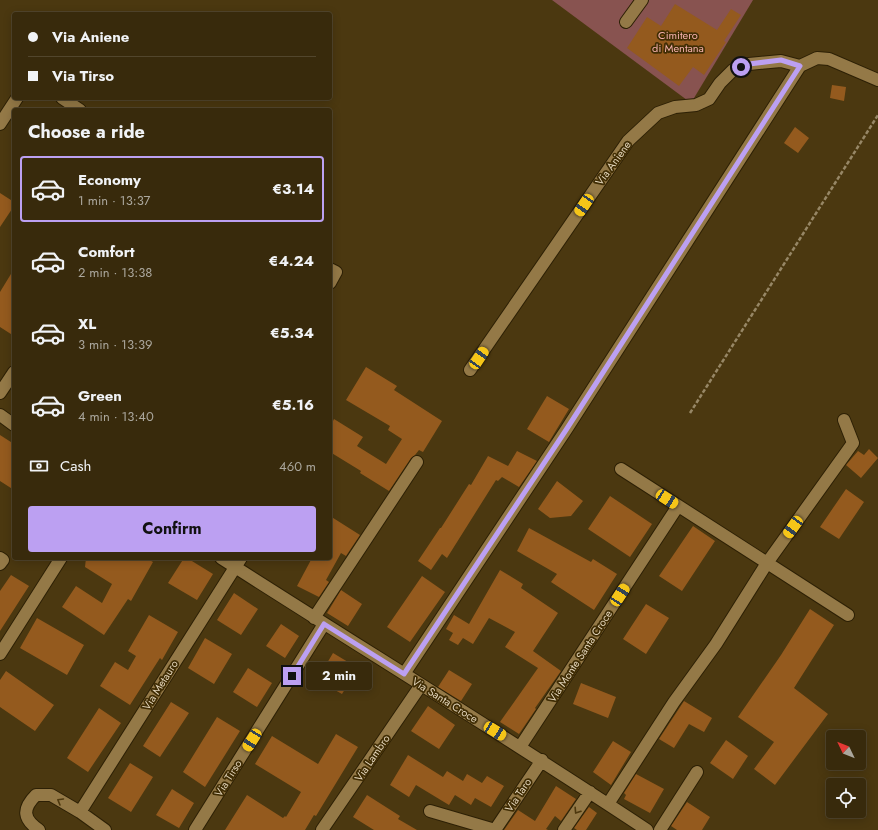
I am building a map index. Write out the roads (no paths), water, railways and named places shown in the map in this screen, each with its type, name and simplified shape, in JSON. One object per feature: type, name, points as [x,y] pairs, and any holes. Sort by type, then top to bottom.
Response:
[{"type":"street","points":[[626,22],[642,0]]},
{"type":"street","points":[[404,674],[571,423],[800,66],[816,58],[829,59],[878,80]]},
{"type":"street","name":"Via Aniene","points":[[470,370],[628,142],[658,113],[674,107],[696,105],[709,99],[720,83],[733,70],[749,64],[781,60],[800,66]]},
{"type":"street","points":[[0,124],[16,100]]},
{"type":"street","points":[[65,100],[77,108]]},
{"type":"street","points":[[332,270],[336,272],[332,280]]},
{"type":"street","points":[[0,394],[12,375]]},
{"type":"street","points":[[0,416],[12,423]]},
{"type":"street","points":[[608,804],[674,702],[716,644],[767,563],[853,443],[844,420]]},
{"type":"street","name":"Via Tirso","points":[[195,830],[319,621],[417,462]]},
{"type":"street","points":[[620,469],[848,615]]},
{"type":"street","name":"Via Monte Santa Croce","points":[[520,747],[678,506]]},
{"type":"street","points":[[0,558],[3,560],[0,564]]},
{"type":"street","points":[[0,654],[60,560]]},
{"type":"street","name":"Via Santa Croce","points":[[238,562],[319,621],[542,760],[647,830]]},
{"type":"street","name":"Via Metauro","points":[[80,812],[238,562]]},
{"type":"street","name":"Via Lambro","points":[[322,830],[421,685]]},
{"type":"street","name":"Via Taro","points":[[495,830],[542,760]]},
{"type":"street","points":[[660,830],[697,772]]},
{"type":"street","points":[[564,830],[590,792]]},
{"type":"street","points":[[39,830],[31,825],[26,814],[27,804],[36,795],[51,795],[80,812],[105,830]]},
{"type":"street","points":[[430,811],[495,830]]},
{"type":"park label","name":"Cimitero di Mentana","points":[[678,41]]}]
